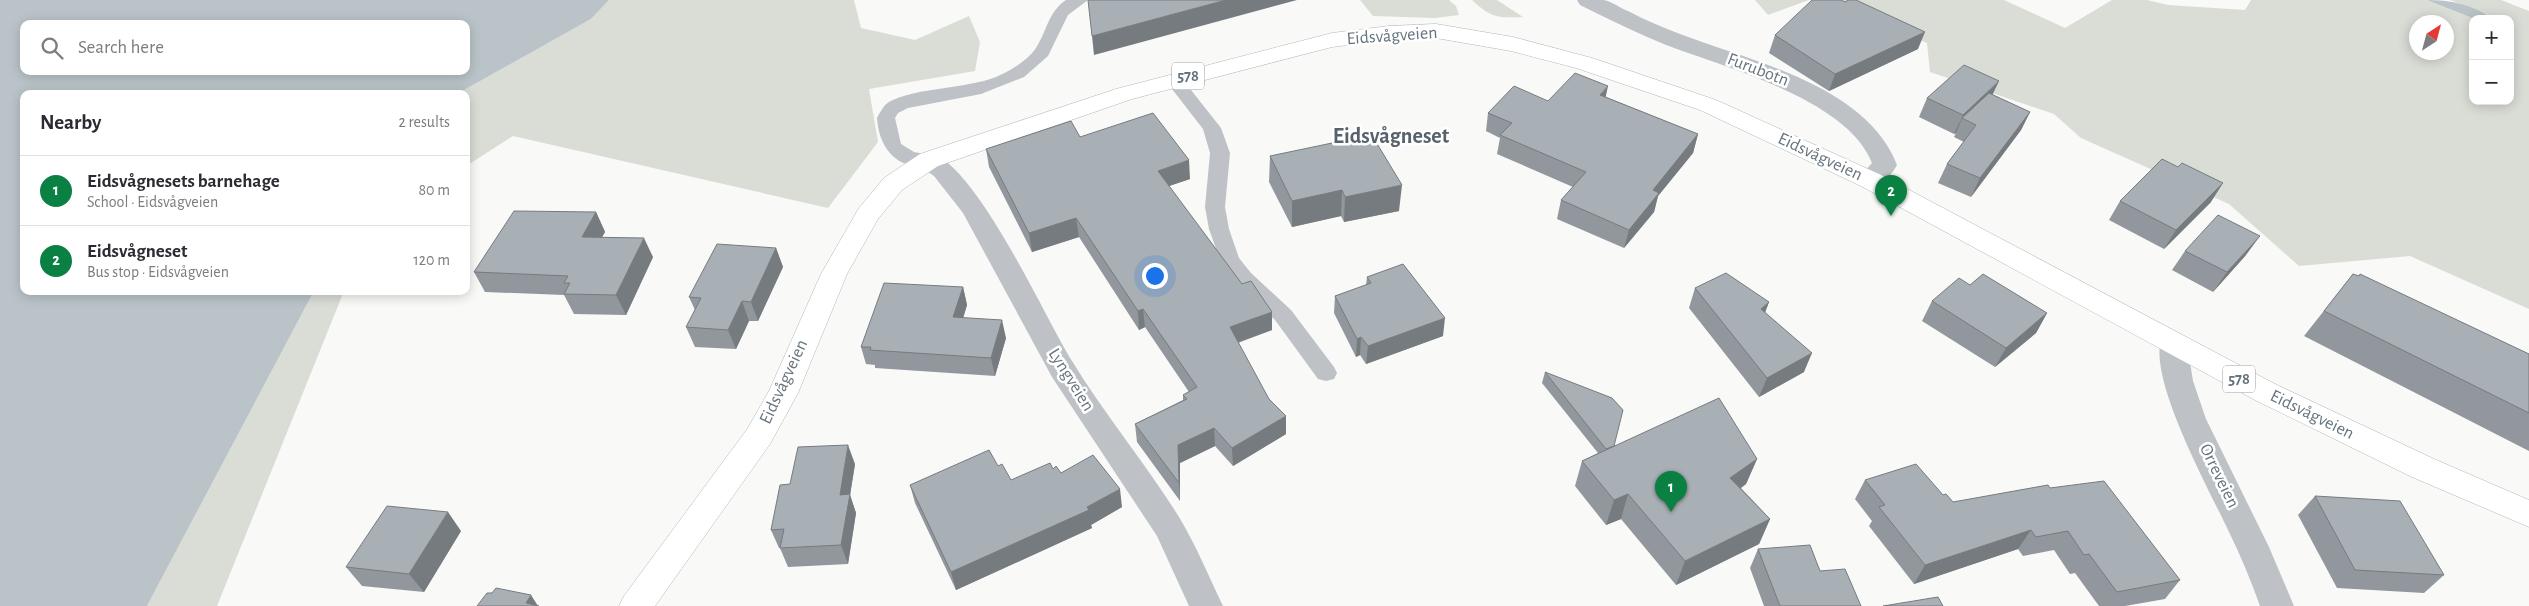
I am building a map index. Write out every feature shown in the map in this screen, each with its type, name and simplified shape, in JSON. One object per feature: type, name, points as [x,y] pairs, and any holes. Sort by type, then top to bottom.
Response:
[{"type":"main road","name":"Eidsvågveien","points":[[636,606],[759,436],[783,393],[834,274],[868,214],[893,184],[929,160],[1124,94],[1332,40],[1380,34],[1436,31],[1485,38],[1584,63],[1708,105],[1870,180],[2265,392],[2362,439],[2529,514]]},
{"type":"street","name":"Furubotn","points":[[1588,0],[1674,40],[1754,66],[1811,93],[1858,126],[1880,151],[1885,165],[1870,180]]},
{"type":"street","name":"Lyngveien","points":[[929,160],[943,170],[970,203],[1062,369],[1169,528],[1206,606]]},
{"type":"street","name":"Orreveien","points":[[2173,343],[2178,383],[2185,401],[2203,445],[2248,537],[2277,606]]},
{"type":"lane","name":"Eidsvågveien","points":[[929,160],[901,155],[892,146],[885,126],[885,119],[889,112],[907,101],[967,93],[1005,80],[1024,69],[1046,45],[1059,14],[1066,7],[1080,0]]},
{"type":"lane","points":[[1174,80],[1212,128],[1220,153],[1215,207],[1219,229],[1230,260],[1244,278],[1283,315],[1326,373]]},
{"type":"shaded area","points":[[0,0],[609,0],[591,19],[464,90],[20,90],[20,295],[312,295],[147,606],[0,606]]},
{"type":"shaded area","points":[[609,0],[854,0],[861,28],[915,40],[969,16],[980,42],[975,71],[869,89],[878,142],[828,208],[513,136],[470,163],[470,90],[464,90],[591,19]]},
{"type":"shaded area","points":[[1360,0],[1449,0],[1456,6],[1459,15],[1435,18],[1373,16]]},
{"type":"shaded area","points":[[1472,0],[1497,0],[1523,17],[1495,16]]},
{"type":"shaded area","points":[[1755,0],[1809,0],[1768,15]]},
{"type":"shaded area","points":[[1824,0],[2004,0],[2065,28],[2112,0],[2147,0],[2168,5],[2245,10],[2251,0],[2425,0],[2469,17],[2469,105],[2514,105],[2514,15],[2487,15],[2450,0],[2501,0],[2529,11],[2529,309],[2410,256],[2299,266],[2229,204],[2081,138],[2054,114],[1930,72],[1927,43]]},
{"type":"shaded area","points":[[2426,0],[2461,4],[2487,15],[2469,15],[2469,17]]},
{"type":"shaded area","points":[[312,295],[342,295],[217,606],[147,606]]},
{"type":"building","points":[[1088,0],[1226,0],[1092,36]]},
{"type":"building","points":[[1812,0],[1841,0],[1845,2],[1856,0],[1925,32],[1835,74],[1775,35]]},
{"type":"building","points":[[1964,65],[1999,81],[1963,115],[1927,98]]},
{"type":"building","points":[[1575,73],[1608,86],[1600,95],[1698,134],[1653,190],[1659,193],[1629,230],[1561,200],[1586,172],[1500,135],[1512,123],[1488,113],[1514,86],[1548,101]]},
{"type":"building","points":[[1989,93],[2030,112],[1980,178],[1947,164],[1976,125],[1962,118]]},
{"type":"building","points":[[1153,113],[1189,160],[1158,171],[1242,284],[1251,281],[1272,312],[1230,327],[1269,399],[1286,416],[1232,448],[1214,428],[1178,445],[1179,483],[1135,424],[1187,399],[1183,395],[1197,387],[1143,309],[1138,311],[1076,218],[1029,233],[986,149],[1071,121],[1080,137]]},
{"type":"building","points":[[1373,137],[1402,185],[1345,197],[1342,190],[1292,201],[1270,156],[1356,138],[1357,140]]},
{"type":"building","points":[[2162,159],[2178,167],[2182,163],[2223,183],[2176,230],[2120,201]]},
{"type":"building","points":[[514,211],[596,212],[582,237],[644,238],[616,295],[564,294],[570,283],[564,283],[568,276],[474,272]]},
{"type":"building","points":[[2218,215],[2260,236],[2227,272],[2185,251]]},
{"type":"building","points":[[717,244],[776,248],[751,302],[742,301],[728,330],[686,327],[701,298],[689,297]]},
{"type":"building","points":[[1403,264],[1445,318],[1368,346],[1361,337],[1357,339],[1335,296],[1371,283],[1367,277]]},
{"type":"building","points":[[1726,273],[1769,302],[1761,309],[1812,353],[1767,378],[1695,288]]},
{"type":"building","points":[[1983,274],[2047,313],[2006,348],[1932,301],[1959,278],[1970,285]]},
{"type":"building","points":[[2353,274],[2359,276],[2360,274],[2529,354],[2529,413],[2324,311]]},
{"type":"building","points":[[884,283],[963,287],[953,317],[1002,320],[991,358],[870,350],[871,347],[861,347]]},
{"type":"building","points":[[1545,372],[1612,398],[1623,410],[1614,446],[1606,449]]},
{"type":"building","points":[[1719,398],[1757,459],[1730,478],[1770,519],[1685,561],[1628,494],[1614,500],[1582,461]]},
{"type":"building","points":[[848,445],[840,495],[850,494],[841,545],[780,548],[784,529],[771,530],[780,485],[790,484],[798,447]]},
{"type":"building","points":[[989,450],[998,466],[1002,464],[1011,480],[1050,463],[1053,469],[1056,466],[1061,473],[1093,455],[1120,489],[1087,507],[1089,510],[951,572],[910,485]]},
{"type":"building","points":[[1916,464],[1943,495],[1946,494],[1953,502],[2048,485],[2050,488],[2104,481],[2180,580],[2117,592],[2089,554],[2084,555],[2068,531],[2036,537],[2031,530],[1925,565],[1879,507],[1885,505],[1865,480]]},
{"type":"building","points":[[2315,496],[2400,501],[2444,575],[2355,570]]},
{"type":"building","points":[[387,506],[448,512],[409,574],[346,567]]},
{"type":"building","points":[[1810,545],[1820,571],[1845,569],[1861,606],[1780,606],[1758,549]]},
{"type":"building","points":[[496,588],[531,595],[526,603],[539,606],[477,606],[487,593],[492,593]]},
{"type":"building","points":[[1938,597],[1943,606],[1883,606]]},
{"type":"place","name":"Eidsvågneset","points":[[1891,216]]},
{"type":"place","name":"Eidsvågnesets barnehage","points":[[1671,512]]},
{"type":"district","name":"Eidsvågneset","points":[[1391,136]]}]
